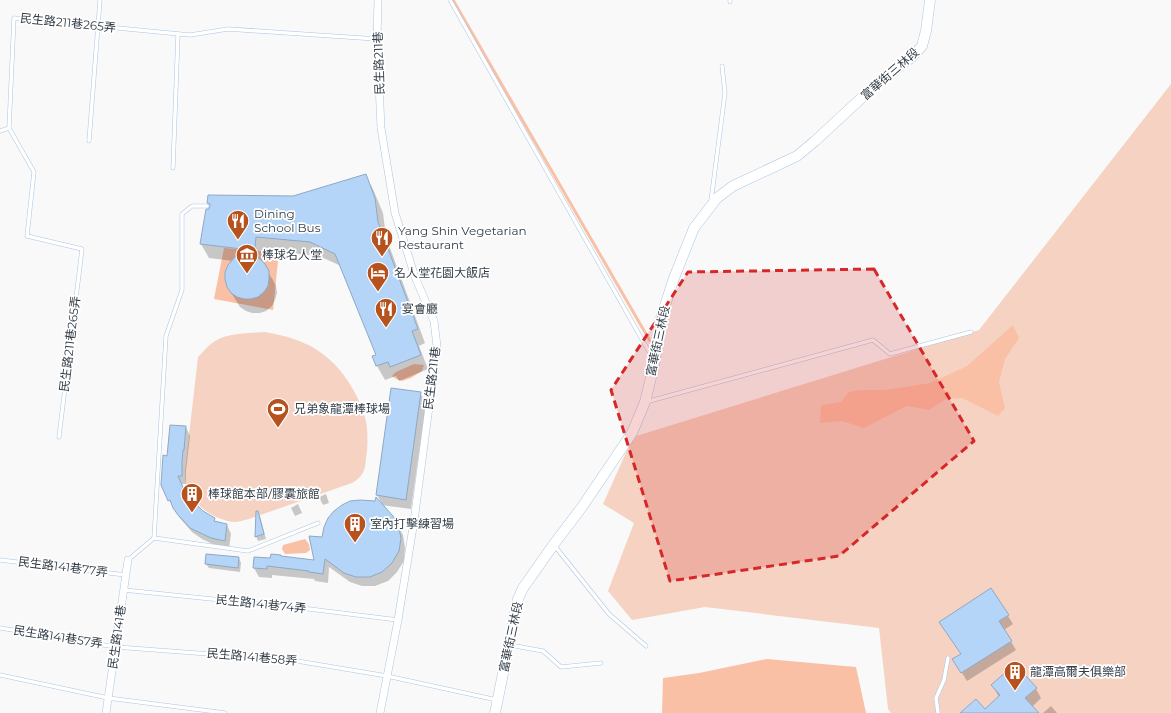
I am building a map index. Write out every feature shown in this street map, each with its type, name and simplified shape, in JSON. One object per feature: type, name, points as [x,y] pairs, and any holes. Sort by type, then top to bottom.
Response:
[{"type":"street","name":"民生路211巷","points":[[378,0],[377,39],[381,128],[395,213],[415,277],[434,321],[437,346],[414,521],[398,620],[380,713]]},
{"type":"street","name":"富華街三林段","points":[[494,713],[518,599],[523,588],[582,508],[632,433],[645,402],[655,361],[660,321],[674,278],[694,228],[717,198],[733,186],[797,156],[815,142],[880,80],[912,57],[922,46],[926,31],[930,0]]},
{"type":"street","name":"民生路141巷","points":[[106,713],[128,560]]},
{"type":"lane","points":[[89,141],[100,0]]},
{"type":"lane","points":[[450,0],[655,361]]},
{"type":"lane","name":"民生路211巷265弄","points":[[59,437],[82,249],[27,236],[34,172],[9,128],[14,18],[190,35],[228,29],[377,39]]},
{"type":"lane","points":[[173,168],[178,34]]},
{"type":"lane","points":[[711,206],[725,93],[722,66]]},
{"type":"lane","points":[[0,131],[9,128]]},
{"type":"lane","points":[[128,560],[154,538],[166,336],[182,290],[182,214],[192,206],[207,206]]},
{"type":"lane","points":[[645,402],[873,340],[890,354],[971,332]]},
{"type":"lane","points":[[154,538],[248,551],[318,523]]},
{"type":"lane","points":[[554,544],[609,614],[646,646]]},
{"type":"lane","name":"民生路141巷77弄","points":[[0,560],[126,575]]},
{"type":"lane","name":"民生路141巷74弄","points":[[124,590],[301,608],[398,620]]},
{"type":"lane","name":"民生路141巷57弄","points":[[0,628],[116,647]]},
{"type":"lane","points":[[509,644],[543,651],[561,666],[601,663]]},
{"type":"lane","name":"民生路141巷58弄","points":[[116,647],[291,660],[387,676],[497,700]]},
{"type":"lane","points":[[938,713],[936,698],[944,680],[948,658]]},
{"type":"lane","points":[[0,675],[108,698],[225,713]]},
{"type":"lane","points":[[186,713],[187,708]]},
{"type":"highlighted area","points":[[874,269],[974,441],[839,556],[670,581],[611,390],[688,272]]},
{"type":"shaded area","points":[[1171,84],[1171,713],[891,713],[888,709],[879,628],[705,607],[632,620],[608,591],[634,523],[603,504],[633,437],[979,330]]},
{"type":"shaded area","points":[[224,248],[270,252],[269,259],[278,261],[273,310],[214,299]]},
{"type":"shaded area","points":[[1013,325],[1019,338],[1005,359],[999,382],[1005,408],[998,416],[962,398],[946,399],[929,410],[907,406],[864,428],[842,421],[820,423],[821,405],[841,402],[849,392],[860,390],[885,390],[930,383],[967,366]]},
{"type":"shaded area","name":"兄弟象龍潭棒球場","points":[[265,332],[288,337],[311,346],[331,361],[344,376],[360,403],[366,421],[367,444],[365,466],[361,475],[352,483],[249,519],[236,522],[227,521],[213,515],[200,506],[190,495],[186,484],[185,470],[198,357],[217,340],[222,338],[240,334]]},
{"type":"shaded area","points":[[414,364],[424,365],[422,371],[411,378],[402,381],[392,376],[396,372]]},
{"type":"shaded area","points":[[305,539],[309,544],[310,550],[306,553],[285,554],[282,549],[283,545]]},
{"type":"shaded area","points":[[767,659],[856,667],[866,713],[662,713],[663,678],[699,673]]},
{"type":"building","name":"名人堂花園大飯店","points":[[366,174],[375,198],[378,222],[418,329],[412,331],[421,355],[390,367],[388,362],[376,366],[372,356],[376,355],[335,254],[310,242],[256,237],[254,256],[265,264],[269,271],[268,286],[258,297],[244,299],[231,293],[227,287],[225,279],[225,272],[228,265],[242,249],[200,244],[206,209],[209,209],[210,206],[210,204],[207,203],[208,195],[293,196]]},
{"type":"building","points":[[391,388],[421,392],[406,500],[376,495]]},
{"type":"building","points":[[170,425],[186,426],[182,476],[178,476],[185,492],[191,504],[193,501],[203,511],[215,518],[214,521],[227,524],[225,541],[211,538],[190,528],[173,508],[170,500],[168,501],[161,485],[163,455],[167,456]]},
{"type":"building","name":"室內打擊練習場","points":[[376,497],[398,524],[401,538],[399,551],[392,563],[382,572],[370,577],[356,577],[344,573],[325,559],[323,574],[267,566],[267,569],[253,568],[254,557],[270,558],[271,554],[314,560],[309,536],[322,537],[328,518],[342,505],[350,501],[375,501]]},
{"type":"building","points":[[256,511],[258,511],[264,534],[255,537]]},
{"type":"building","points":[[206,554],[239,557],[238,568],[205,564]]},
{"type":"building","points":[[991,588],[1009,615],[999,621],[1012,641],[961,673],[952,659],[961,654],[939,622]]},
{"type":"building","name":"龍潭高爾夫俱樂部","points":[[1015,664],[1037,688],[1025,698],[1039,713],[960,713],[976,699],[985,709],[1000,695],[991,685]]},
{"type":"waterway","points":[[453,0],[650,341]]},
{"type":"place","name":"Dining School Bus","points":[[238,240]]},
{"type":"place","name":"Yang Shin Vegetarian Restaurant","points":[[382,258]]},
{"type":"place","name":"棒球名人堂","points":[[247,274]]},
{"type":"place","name":"名人堂花園大飯店","points":[[378,292]]},
{"type":"place","name":"宴會廳","points":[[386,328]]},
{"type":"place","name":"兄弟象龍潭棒球場","points":[[278,428]]},
{"type":"place","name":"棒球館本部/膠囊旅館","points":[[192,514]]},
{"type":"place","name":"室內打擊練習場","points":[[355,544]]},
{"type":"place","name":"龍潭高爾夫俱樂部","points":[[1015,692]]}]
